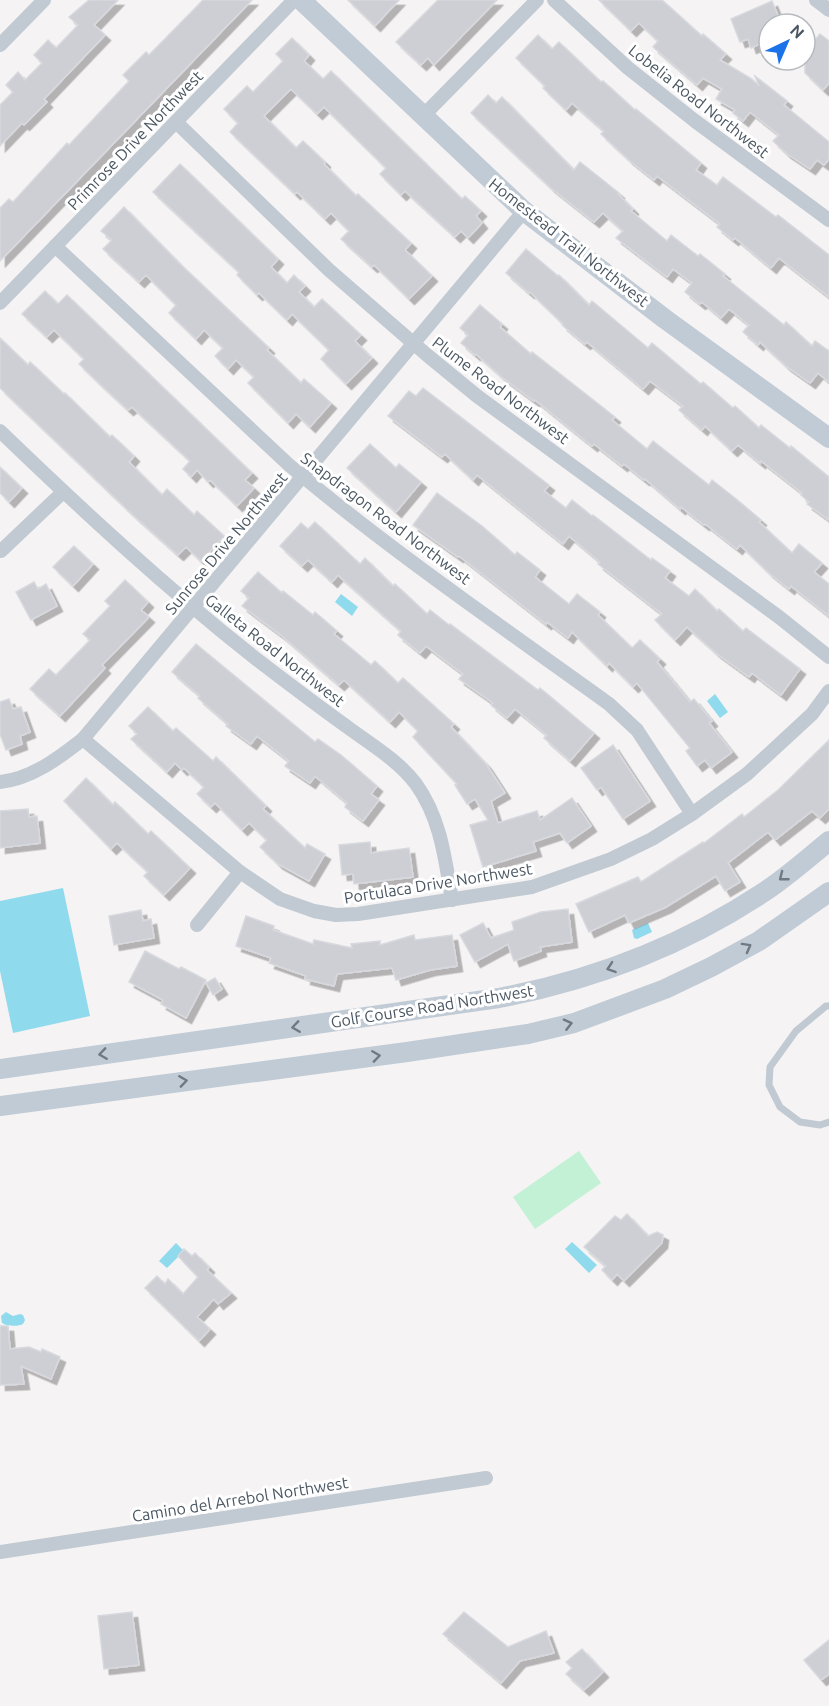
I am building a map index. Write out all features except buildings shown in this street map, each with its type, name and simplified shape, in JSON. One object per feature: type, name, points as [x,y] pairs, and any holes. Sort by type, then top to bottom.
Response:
[{"type":"main road","name":"Homestead Trail Northwest","points":[[301,0],[422,117],[524,211],[666,319],[829,438]]},
{"type":"main road","name":"Golf Course Road Northwest","points":[[0,1068],[526,993],[613,968],[682,938],[766,891],[829,841]]},
{"type":"main road","points":[[0,1106],[407,1052],[528,1034],[574,1023],[665,989],[711,967],[759,941],[829,892]]},
{"type":"street","points":[[0,45],[44,0]]},
{"type":"street","name":"Primrose Drive Northwest","points":[[0,303],[294,0]]},
{"type":"street","points":[[422,117],[537,0]]},
{"type":"street","name":"Lobelia Road Northwest","points":[[554,0],[645,81],[704,128],[829,220]]},
{"type":"street","points":[[816,0],[829,10]]},
{"type":"street","name":"Plume Road Northwest","points":[[176,122],[329,270],[477,396],[779,617],[829,657]]},
{"type":"street","name":"Sunrose Drive Northwest","points":[[0,782],[9,781],[56,761],[83,739],[524,211]]},
{"type":"street","name":"Snapdragon Road Northwest","points":[[55,246],[303,477],[406,557],[609,704],[637,730],[692,814]]},
{"type":"street","name":"Galleta Road Northwest","points":[[0,431],[63,492],[193,608],[296,690],[394,761],[429,804],[440,830],[452,900]]},
{"type":"street","points":[[1,551],[63,492]]},
{"type":"street","name":"Portulaca Drive Northwest","points":[[83,739],[240,872],[280,899],[314,911],[336,915],[358,914],[532,886],[611,859],[692,814],[747,774],[812,714],[829,692]]},
{"type":"street","points":[[197,925],[240,872]]},
{"type":"street","name":"Camino del Arrebol Northwest","points":[[0,1552],[486,1478]]},
{"type":"lane","points":[[829,1006],[826,1005],[796,1031],[770,1067],[769,1085],[780,1107],[800,1122],[820,1125],[829,1122]]},
{"type":"green space","points":[[579,1151],[601,1183],[535,1229],[513,1197]]},
{"type":"water","points":[[341,594],[358,607],[352,616],[335,602]]},
{"type":"water","points":[[715,694],[728,712],[720,718],[707,701]]},
{"type":"water","points":[[63,888],[90,1016],[13,1033],[0,971],[0,901]]},
{"type":"water","points":[[648,923],[652,932],[637,939],[634,938],[632,930]]},
{"type":"water","points":[[572,1242],[597,1265],[589,1273],[565,1249]]},
{"type":"water","points":[[176,1243],[184,1251],[167,1268],[159,1261]]},
{"type":"water","points":[[6,1312],[13,1316],[23,1315],[25,1320],[23,1324],[12,1326],[2,1323],[1,1316]]}]
